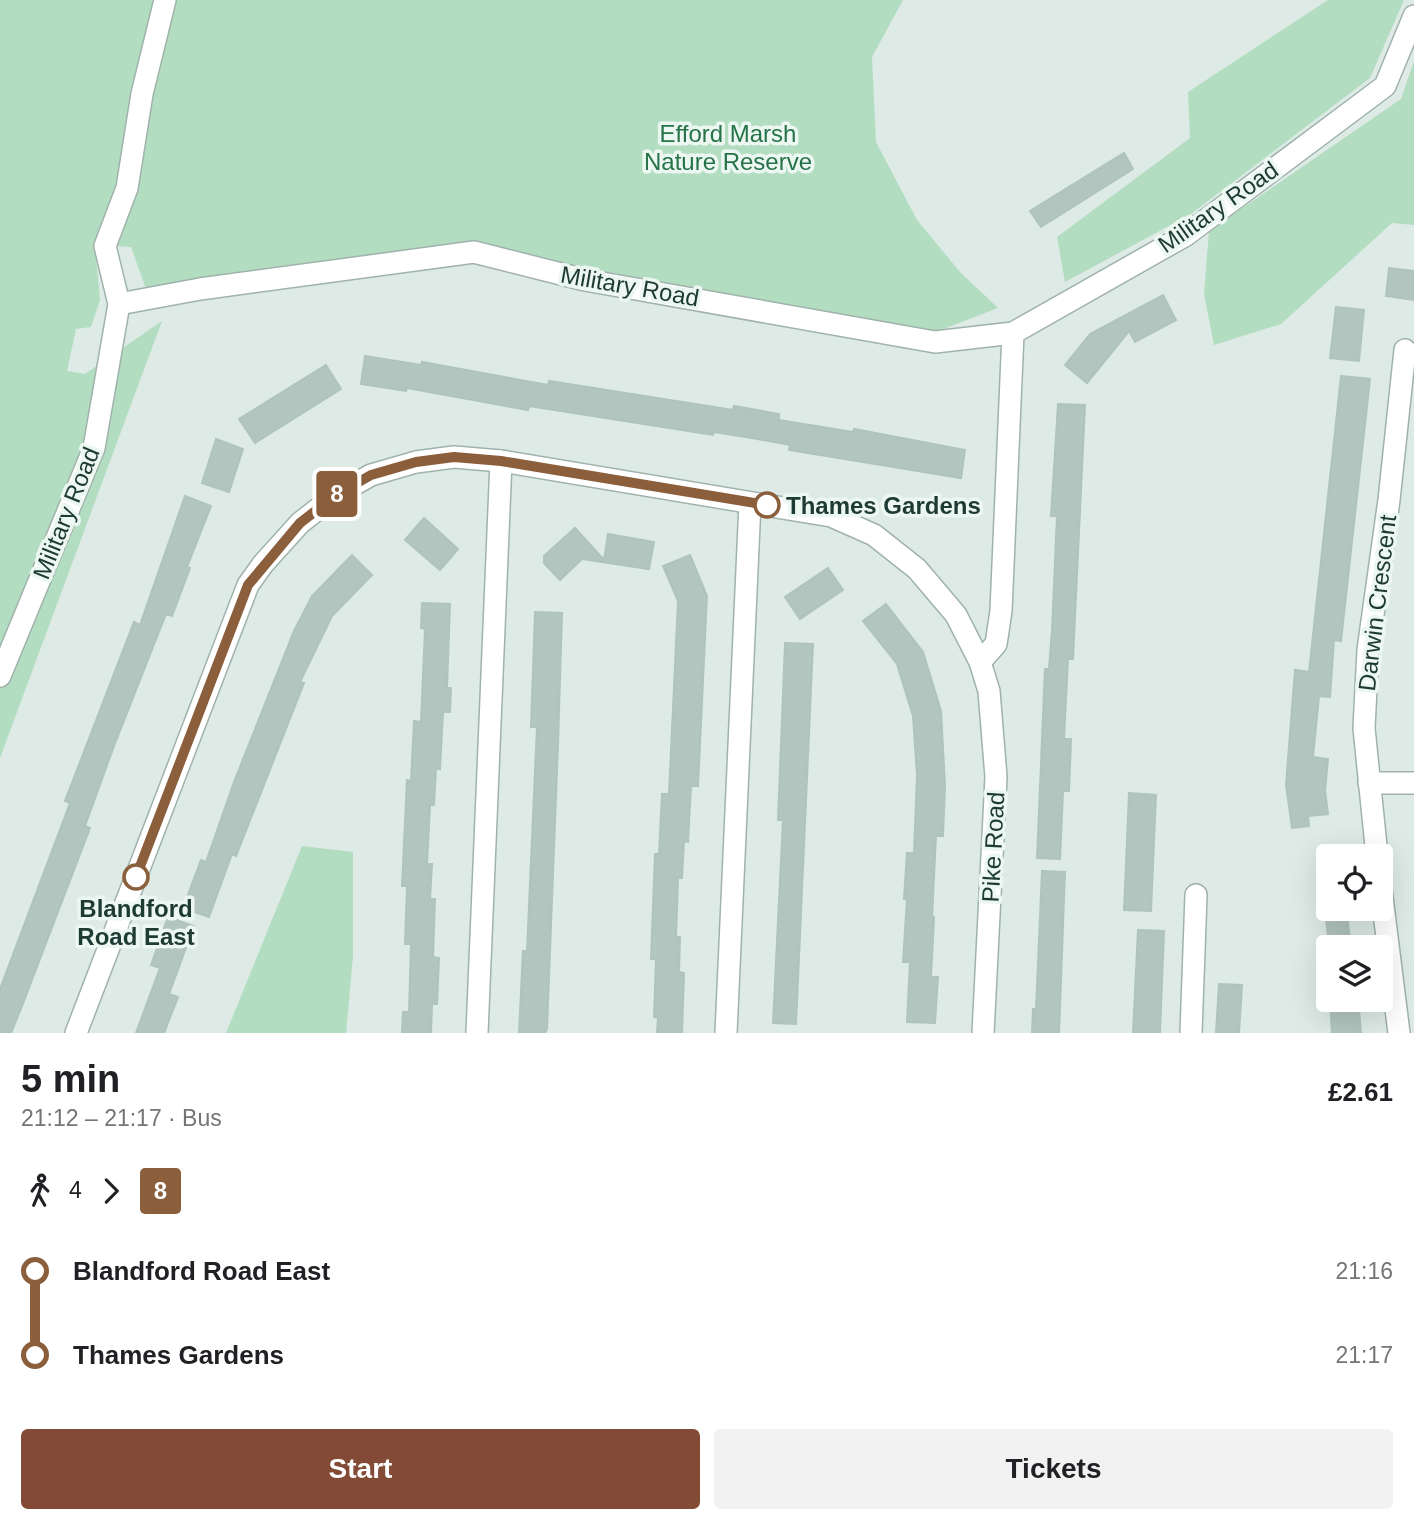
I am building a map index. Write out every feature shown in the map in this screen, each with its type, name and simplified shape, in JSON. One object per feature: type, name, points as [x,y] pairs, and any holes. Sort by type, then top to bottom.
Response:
[{"type":"street","points":[[120,304],[104,246],[127,188],[142,94],[165,0]]},
{"type":"street","name":"Military Road","points":[[0,676],[94,448],[120,304],[213,287],[474,252],[585,280],[935,342],[1013,333],[1186,235],[1385,86],[1414,16]]},
{"type":"street","points":[[980,662],[996,643],[1001,611],[1013,333]]},
{"type":"street","name":"Darwin Crescent","points":[[1376,844],[1364,728],[1368,650],[1390,500],[1405,349]]},
{"type":"street","name":"Pike Road","points":[[76,1033],[248,585],[300,523],[336,495],[371,475],[416,462],[454,457],[501,461],[831,516],[874,535],[917,569],[956,615],[980,662],[989,691],[996,777],[983,1033]]},
{"type":"street","points":[[477,1033],[501,461]]},
{"type":"street","points":[[726,1033],[750,503]]},
{"type":"street","points":[[1369,783],[1414,783]]},
{"type":"street","points":[[1191,1033],[1196,895]]},
{"type":"street","points":[[1385,921],[1399,1033]]},
{"type":"green space","name":"Efford Marsh Nature Reserve","points":[[0,0],[903,0],[872,57],[876,142],[917,220],[960,272],[998,308],[933,333],[594,273],[476,245],[146,289],[131,247],[95,245],[100,300],[91,327],[76,329],[67,371],[85,374],[162,321],[0,758]]},
{"type":"green space","points":[[1328,0],[1404,0],[1370,78],[1191,214],[1065,282],[1057,237],[1190,138],[1188,92]]},
{"type":"green space","points":[[1414,61],[1414,225],[1392,223],[1281,324],[1214,345],[1204,294],[1209,231],[1401,99]]},
{"type":"green space","points":[[302,846],[353,852],[353,956],[346,1033],[226,1033]]},
{"type":"building","points":[[1124,153],[1133,169],[1041,227],[1030,211]]},
{"type":"building","points":[[1389,268],[1414,271],[1414,300],[1386,296]]},
{"type":"building","points":[[1163,295],[1176,320],[1135,342],[1129,331],[1087,383],[1065,365],[1090,334]]},
{"type":"building","points":[[1336,307],[1364,310],[1359,361],[1330,358]]},
{"type":"building","points":[[365,356],[421,365],[422,362],[548,385],[549,381],[733,410],[734,406],[779,414],[779,420],[853,432],[854,429],[965,450],[961,478],[789,450],[790,445],[714,432],[713,435],[529,406],[528,410],[407,388],[406,391],[361,384]]},
{"type":"building","points":[[326,365],[341,389],[255,443],[239,419]]},
{"type":"building","points":[[1341,376],[1370,379],[1341,641],[1334,640],[1330,697],[1319,696],[1313,757],[1328,759],[1325,791],[1328,814],[1308,816],[1309,826],[1292,828],[1286,785],[1295,670],[1309,672]]},
{"type":"building","points":[[1058,404],[1085,405],[1073,659],[1068,659],[1064,739],[1071,739],[1069,791],[1063,791],[1060,859],[1037,858],[1045,669],[1049,669],[1052,630],[1057,516],[1051,516]]},
{"type":"building","points":[[216,439],[243,449],[229,492],[202,483]]},
{"type":"building","points":[[185,496],[211,506],[187,567],[190,568],[172,616],[166,614],[114,746],[85,826],[90,828],[11,1033],[0,1033],[0,989],[70,803],[65,801],[134,622],[140,625]]},
{"type":"building","points":[[424,518],[458,549],[440,570],[405,540]]},
{"type":"building","points":[[575,528],[604,560],[608,534],[654,542],[649,569],[582,559],[560,580],[544,563],[544,556]]},
{"type":"building","points":[[352,555],[372,575],[332,616],[300,682],[304,683],[236,856],[232,854],[209,917],[183,908],[201,860],[206,862],[234,782],[294,631],[312,596]]},
{"type":"building","points":[[690,555],[707,596],[698,786],[691,786],[688,842],[684,841],[682,878],[678,878],[676,937],[680,937],[679,972],[684,973],[682,1033],[657,1033],[658,1018],[654,1017],[656,959],[651,959],[655,854],[659,854],[662,794],[669,794],[678,601],[663,566]]},
{"type":"building","points":[[828,568],[843,590],[800,619],[785,597]]},
{"type":"building","points":[[422,603],[450,604],[447,688],[451,688],[450,712],[443,712],[440,769],[436,769],[434,805],[430,805],[427,864],[432,864],[430,899],[435,899],[433,957],[439,958],[437,1004],[432,1004],[431,1033],[402,1033],[403,1012],[409,1012],[411,944],[405,944],[407,886],[402,886],[407,780],[411,781],[414,721],[421,722],[425,629],[421,628]]},
{"type":"building","points":[[886,604],[923,652],[941,711],[945,786],[943,836],[936,836],[932,917],[931,977],[938,977],[935,1023],[907,1022],[910,962],[903,962],[907,899],[904,899],[907,853],[914,853],[917,775],[913,716],[897,664],[863,621]]},
{"type":"building","points":[[535,612],[562,613],[558,744],[547,1029],[545,1033],[519,1033],[523,951],[527,951],[537,727],[531,727]]},
{"type":"building","points":[[785,643],[813,644],[796,1024],[773,1023],[783,820],[778,820]]},
{"type":"building","points":[[1129,793],[1156,795],[1151,911],[1124,910]]},
{"type":"building","points":[[1042,871],[1065,872],[1059,1033],[1032,1033],[1033,1009],[1036,1009]]},
{"type":"building","points":[[168,917],[194,926],[169,994],[178,997],[164,1033],[136,1033],[160,968],[151,965]]},
{"type":"building","points":[[1326,921],[1348,921],[1349,935],[1328,935]]},
{"type":"building","points":[[1138,930],[1164,931],[1160,1033],[1133,1033]]},
{"type":"building","points":[[1219,984],[1242,985],[1239,1033],[1216,1033]]},
{"type":"building","points":[[1331,1012],[1359,1012],[1361,1033],[1332,1033]]},
{"type":"bus line","name":"8","points":[[136,877],[248,585],[300,523],[336,495],[371,475],[416,462],[454,457],[501,461],[767,505]]},
{"type":"place","name":"Thames Gardens","points":[[767,505]]},
{"type":"place","name":"Blandford Road East","points":[[136,877]]}]
